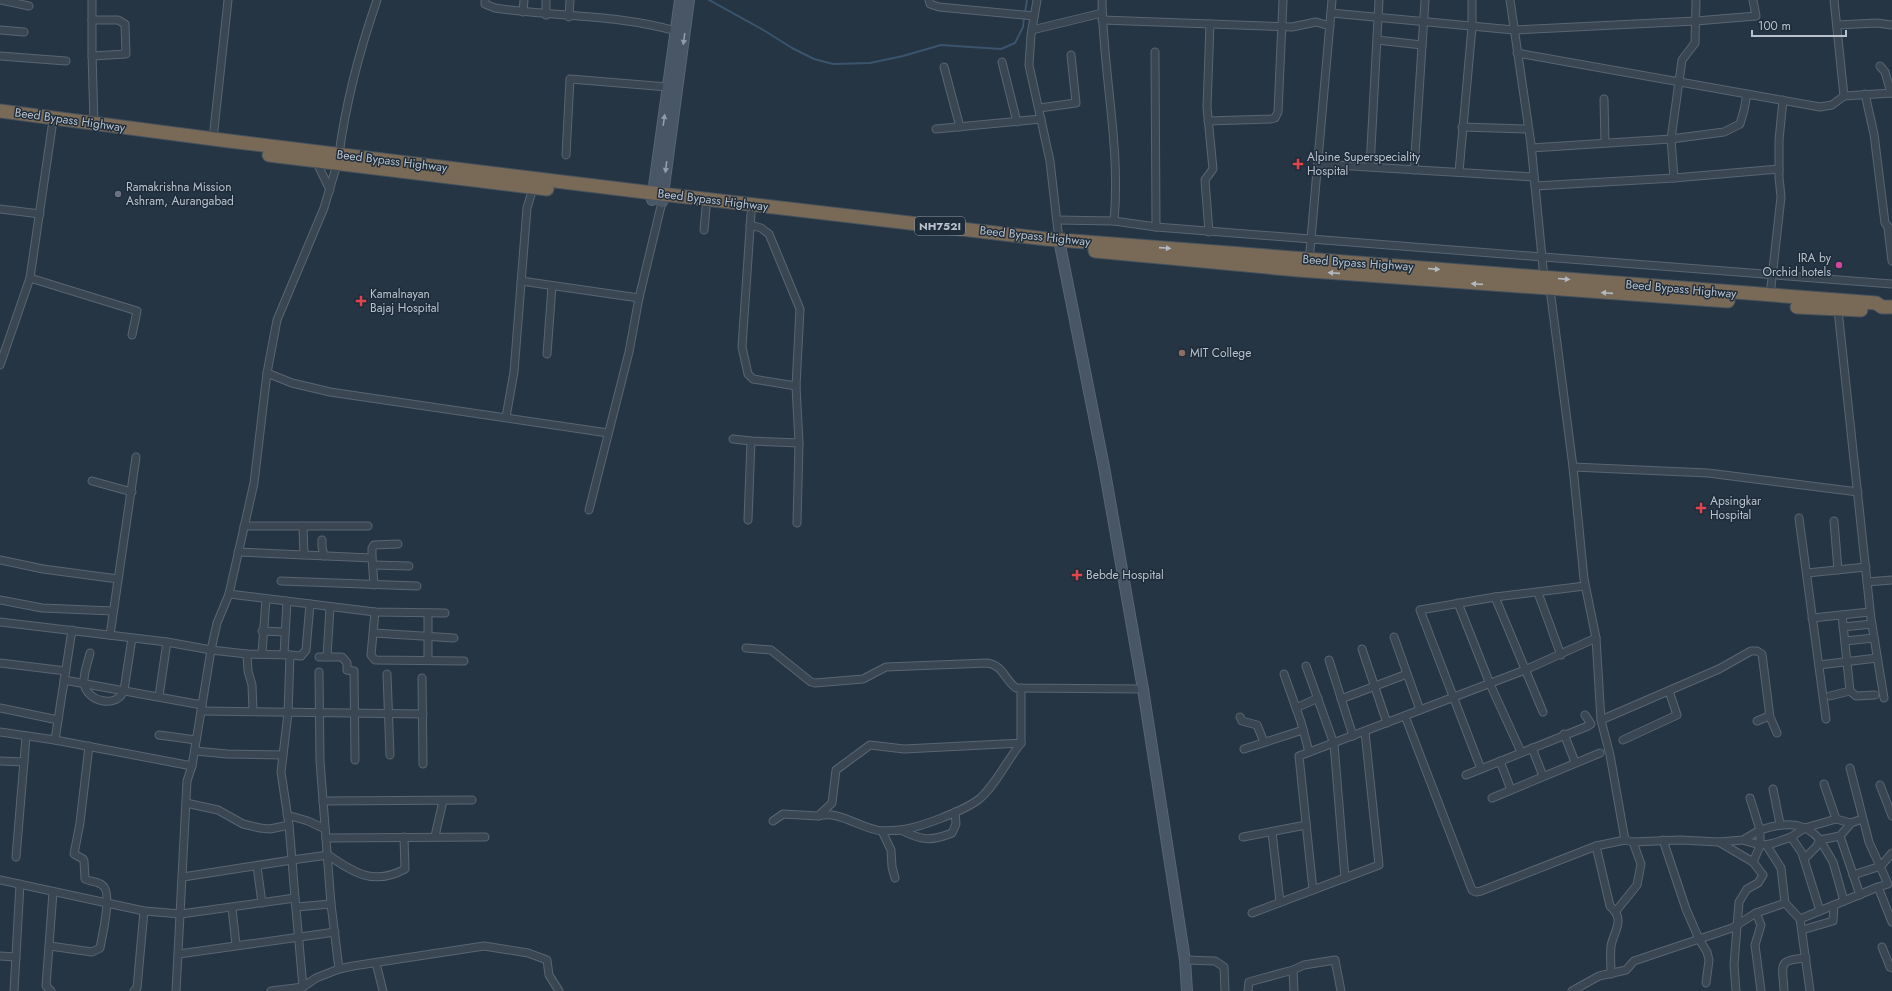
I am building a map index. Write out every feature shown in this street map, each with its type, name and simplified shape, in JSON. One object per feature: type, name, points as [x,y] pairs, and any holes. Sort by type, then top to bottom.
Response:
[{"type":"highway","name":"Beed Bypass Highway","points":[[0,110],[213,139],[533,188],[658,200],[1060,244]]},
{"type":"highway","name":"Beed Bypass Highway","points":[[0,120],[316,161],[338,159],[658,200],[706,208],[751,220],[1547,284],[1838,310],[1876,311],[1887,307]]},
{"type":"highway","name":"Beed Bypass Highway","points":[[1547,284],[1876,303],[1887,307]]},
{"type":"street","points":[[0,0],[29,6]]},
{"type":"street","points":[[92,0],[94,123]]},
{"type":"street","points":[[213,139],[228,0]]},
{"type":"street","points":[[176,991],[187,781],[195,751],[211,650],[217,622],[229,594],[254,483],[267,373],[277,320],[316,230],[330,190],[354,82],[368,26],[377,0]]},
{"type":"street","points":[[485,0],[485,4],[495,8],[546,15],[631,20],[676,31]]},
{"type":"street","points":[[523,12],[524,0]]},
{"type":"street","points":[[546,0],[546,15]]},
{"type":"street","points":[[569,17],[570,0]]},
{"type":"street","points":[[658,200],[668,87],[680,0]]},
{"type":"street","points":[[589,510],[629,352],[658,200],[690,0]]},
{"type":"street","points":[[929,0],[930,4],[939,7],[1031,16]]},
{"type":"street","points":[[1037,0],[1031,16],[1032,30],[1028,65],[1050,161],[1060,244],[1102,460],[1143,689],[1185,960],[1187,991]]},
{"type":"street","points":[[1102,0],[1116,202],[1114,221]]},
{"type":"street","points":[[1208,121],[1275,118],[1278,112],[1283,0]]},
{"type":"street","points":[[1308,265],[1332,0]]},
{"type":"street","points":[[1370,167],[1379,0]]},
{"type":"street","points":[[1414,170],[1425,0]]},
{"type":"street","points":[[1459,172],[1472,27],[1472,0]]},
{"type":"street","points":[[1510,0],[1531,148],[1542,258],[1573,468],[1585,586],[1596,638],[1601,720],[1610,754],[1625,840]]},
{"type":"street","points":[[1674,178],[1671,139],[1682,60],[1695,43],[1696,0]]},
{"type":"street","points":[[1330,13],[1514,30],[1696,21],[1756,16],[1753,0]]},
{"type":"street","points":[[1834,0],[1844,96]]},
{"type":"street","points":[[1032,30],[1102,16],[1210,24],[1292,27],[1316,22],[1330,26]]},
{"type":"street","points":[[92,20],[118,20],[125,24],[126,54],[92,56]]},
{"type":"street","points":[[1837,25],[1877,23],[1892,25]]},
{"type":"street","points":[[1209,232],[1205,180],[1213,169],[1206,107],[1210,24]]},
{"type":"street","points":[[0,30],[24,32]]},
{"type":"street","points":[[1377,40],[1422,45]]},
{"type":"street","points":[[1154,52],[1156,227]]},
{"type":"street","points":[[1517,53],[1820,107],[1832,105],[1844,96],[1891,93],[1885,72],[1880,66]]},
{"type":"street","points":[[0,56],[66,62]]},
{"type":"street","points":[[1039,108],[1076,103],[1071,56]]},
{"type":"street","points":[[1002,62],[1018,122]]},
{"type":"street","points":[[944,67],[960,127]]},
{"type":"street","points":[[566,155],[570,80],[668,87]]},
{"type":"street","points":[[1531,148],[1671,139],[1724,132],[1740,124],[1747,94]]},
{"type":"street","points":[[1866,94],[1874,134],[1885,223],[1890,229],[1892,261]]},
{"type":"street","points":[[1604,100],[1605,143]]},
{"type":"street","points":[[1770,296],[1781,197],[1779,169],[1783,100]]},
{"type":"street","points":[[936,129],[1041,119]]},
{"type":"street","points":[[0,365],[30,278],[52,126]]},
{"type":"street","points":[[1462,127],[1528,129]]},
{"type":"street","points":[[316,161],[330,190]]},
{"type":"street","points":[[1318,164],[1534,177]]},
{"type":"street","points":[[1535,186],[1674,178],[1779,169]]},
{"type":"street","points":[[506,417],[514,372],[527,208],[533,188]]},
{"type":"street","points":[[704,230],[706,208]]},
{"type":"street","points":[[0,209],[40,214]]},
{"type":"street","points":[[751,220],[742,347],[748,374],[753,379],[796,386]]},
{"type":"street","points":[[751,220],[769,234],[800,309],[796,386],[799,443],[797,523]]},
{"type":"street","points":[[1057,220],[1114,221],[1209,232],[1892,284]]},
{"type":"street","points":[[30,278],[137,311],[132,335]]},
{"type":"street","points":[[521,281],[639,298]]},
{"type":"street","points":[[547,354],[552,286]]},
{"type":"street","points":[[1838,310],[1870,612],[1884,698]]},
{"type":"street","points":[[267,373],[292,382],[330,392],[608,433]]},
{"type":"street","points":[[733,439],[751,442],[799,443]]},
{"type":"street","points":[[748,520],[751,442]]},
{"type":"street","points":[[110,635],[136,458]]},
{"type":"street","points":[[1573,468],[1708,473],[1858,492]]},
{"type":"street","points":[[92,481],[132,492]]},
{"type":"street","points":[[1799,518],[1826,719]]},
{"type":"street","points":[[1834,521],[1838,570]]},
{"type":"street","points":[[244,526],[368,526]]},
{"type":"street","points":[[303,526],[304,555]]},
{"type":"street","points":[[322,540],[322,551],[324,556]]},
{"type":"street","points":[[374,585],[372,548],[374,545],[398,544]]},
{"type":"street","points":[[238,552],[324,556],[409,566]]},
{"type":"street","points":[[0,560],[43,569],[118,579]]},
{"type":"street","points":[[1806,573],[1866,567]]},
{"type":"street","points":[[1867,582],[1892,580]]},
{"type":"street","points":[[282,581],[417,586]]},
{"type":"street","points":[[1481,769],[1420,610],[1495,597],[1538,593],[1585,586]]},
{"type":"street","points":[[1538,593],[1561,655]]},
{"type":"street","points":[[229,594],[375,612],[445,613]]},
{"type":"street","points":[[1495,597],[1543,712]]},
{"type":"street","points":[[262,653],[262,631],[266,599]]},
{"type":"street","points":[[0,600],[42,608],[113,611]]},
{"type":"street","points":[[287,602],[285,632],[288,713],[281,772],[289,825],[303,987]]},
{"type":"street","points":[[1458,603],[1490,684],[1521,752]]},
{"type":"street","points":[[0,622],[167,642],[211,650],[247,654],[262,653],[301,656],[306,650],[310,604]]},
{"type":"street","points":[[327,657],[330,607]]},
{"type":"street","points":[[375,612],[371,655],[375,660],[464,661]]},
{"type":"street","points":[[1812,618],[1870,612]]},
{"type":"street","points":[[428,613],[428,660]]},
{"type":"street","points":[[1842,615],[1850,691],[1856,696],[1875,695]]},
{"type":"street","points":[[1843,627],[1872,624]]},
{"type":"street","points":[[55,740],[72,630]]},
{"type":"street","points":[[262,631],[285,632]]},
{"type":"street","points":[[374,634],[454,638]]},
{"type":"street","points":[[1394,637],[1420,710]]},
{"type":"street","points":[[90,653],[84,682],[90,695],[98,700],[117,701],[122,697],[124,690],[132,638]]},
{"type":"street","points":[[1313,890],[1299,756],[1490,684],[1561,655],[1596,638]]},
{"type":"street","points":[[1845,641],[1874,638]]},
{"type":"street","points":[[159,696],[167,642]]},
{"type":"street","points":[[746,648],[771,650],[815,683],[863,679],[886,667],[987,663],[993,664],[1001,669],[1016,688],[1143,689]]},
{"type":"street","points":[[1362,649],[1387,723]]},
{"type":"street","points":[[1601,720],[1719,669],[1751,651],[1757,651],[1762,654],[1769,716],[1777,733]]},
{"type":"street","points":[[247,654],[248,671],[252,686],[253,711]]},
{"type":"street","points":[[319,656],[342,657],[347,663],[347,670],[354,671],[356,760]]},
{"type":"street","points":[[1819,665],[1877,658]]},
{"type":"street","points":[[1329,660],[1353,736]]},
{"type":"street","points":[[0,663],[66,672]]},
{"type":"street","points":[[1306,666],[1334,744],[1345,878]]},
{"type":"street","points":[[319,672],[320,761],[331,904],[339,969]]},
{"type":"street","points":[[387,674],[390,755]]},
{"type":"street","points":[[1284,674],[1309,752]]},
{"type":"street","points":[[1341,699],[1407,674]]},
{"type":"street","points":[[422,678],[423,764]]},
{"type":"street","points":[[64,680],[84,682],[159,696],[202,708],[288,713],[423,714]]},
{"type":"street","points":[[773,821],[783,814],[818,816],[830,814],[868,829],[882,831],[901,830],[955,812],[978,800],[995,781],[1007,761],[1021,743],[1021,688]]},
{"type":"street","points":[[1623,740],[1677,716],[1669,691]]},
{"type":"street","points":[[1830,696],[1850,691]]},
{"type":"street","points":[[1296,708],[1318,698]]},
{"type":"street","points":[[0,708],[58,720]]},
{"type":"street","points":[[1466,775],[1591,724],[1586,715]]},
{"type":"street","points":[[1405,716],[1472,890],[1476,892],[1596,846],[1625,840],[1633,842],[1663,840],[1719,842],[1743,840],[1764,846],[1791,837],[1805,828],[1836,819],[1851,823]]},
{"type":"street","points":[[1757,721],[1769,716]]},
{"type":"street","points":[[1240,717],[1242,721],[1257,725],[1264,742]]},
{"type":"street","points":[[1244,749],[1303,730]]},
{"type":"street","points":[[0,732],[90,746],[192,766]]},
{"type":"street","points":[[1252,913],[1379,865],[1365,732]]},
{"type":"street","points":[[1564,734],[1575,762]]},
{"type":"street","points":[[159,735],[196,740]]},
{"type":"street","points":[[16,857],[26,737]]},
{"type":"street","points":[[818,816],[832,803],[836,770],[870,745],[904,749],[1021,743]]},
{"type":"street","points":[[50,946],[92,952],[100,948],[107,903],[104,886],[85,879],[83,876],[84,861],[74,854],[80,823],[90,746]]},
{"type":"street","points":[[1532,748],[1543,776]]},
{"type":"street","points":[[195,751],[227,754],[283,755]]},
{"type":"street","points":[[1492,798],[1575,762],[1600,753]]},
{"type":"street","points":[[0,761],[24,762]]},
{"type":"street","points":[[1500,761],[1511,790]]},
{"type":"street","points":[[1800,919],[1890,883],[1871,847],[1862,819],[1850,768]]},
{"type":"street","points":[[1824,784],[1836,819]]},
{"type":"street","points":[[1880,785],[1892,816]]},
{"type":"street","points":[[1773,789],[1780,824]]},
{"type":"street","points":[[1750,798],[1764,846],[1781,868],[1785,903],[1800,919],[1810,991]]},
{"type":"street","points":[[435,836],[443,800]]},
{"type":"street","points":[[323,801],[472,800]]},
{"type":"street","points":[[186,803],[218,810],[243,824],[260,828],[270,829],[289,825]]},
{"type":"street","points":[[901,830],[920,838],[930,840],[941,838],[952,833],[956,824],[955,812]]},
{"type":"street","points":[[287,815],[308,820],[325,829]]},
{"type":"street","points":[[1804,859],[1816,847],[1820,840],[1840,836],[1851,823],[1862,819]]},
{"type":"street","points":[[1743,840],[1760,830],[1780,824],[1805,828],[1814,833],[1833,862],[1844,901]]},
{"type":"street","points":[[1243,837],[1306,825]]},
{"type":"street","points":[[882,831],[891,850],[892,866],[895,878]]},
{"type":"street","points":[[1272,832],[1280,902]]},
{"type":"street","points":[[326,838],[435,836],[484,837]]},
{"type":"street","points":[[1840,836],[1860,895]]},
{"type":"street","points":[[183,877],[328,855],[357,873],[377,878],[392,876],[404,869],[404,837]]},
{"type":"street","points":[[1791,837],[1797,844],[1804,859],[1820,911]]},
{"type":"street","points":[[1663,840],[1686,909],[1699,939],[1707,952],[1709,960],[1706,983]]},
{"type":"street","points":[[1616,911],[1637,885],[1642,864],[1633,842]]},
{"type":"street","points":[[1719,842],[1753,862],[1762,875],[1758,883],[1747,890],[1739,902],[1734,965],[1736,991]]},
{"type":"street","points":[[1596,846],[1610,906],[1616,911],[1618,928],[1611,945],[1611,974]]},
{"type":"street","points":[[1753,862],[1764,846]]},
{"type":"street","points":[[1853,875],[1881,866],[1892,853]]},
{"type":"street","points":[[257,866],[262,903]]},
{"type":"street","points":[[0,880],[144,910],[181,914],[295,898]]},
{"type":"street","points":[[14,991],[20,884]]},
{"type":"street","points":[[1878,887],[1889,906],[1892,922]]},
{"type":"street","points":[[51,991],[46,986],[53,892]]},
{"type":"street","points":[[1572,991],[1599,976],[1626,970],[1634,961],[1732,928],[1756,913],[1785,903]]},
{"type":"street","points":[[296,907],[331,904]]},
{"type":"street","points":[[1802,930],[1833,922],[1834,905]]},
{"type":"street","points":[[232,908],[236,945]]},
{"type":"street","points":[[134,991],[137,988],[144,910]]},
{"type":"street","points":[[1756,913],[1761,925],[1755,945],[1761,991]]},
{"type":"street","points":[[179,954],[335,932]]},
{"type":"street","points":[[271,991],[303,987],[316,978],[339,969],[484,946],[498,947],[528,953],[547,960],[549,975],[559,991]]},
{"type":"street","points":[[1882,947],[1890,967],[1892,968]]},
{"type":"street","points":[[0,956],[16,958]]},
{"type":"street","points":[[1784,991],[1783,965],[1785,961],[1789,959],[1806,958]]},
{"type":"street","points":[[1185,960],[1215,961],[1224,967],[1225,991]]},
{"type":"street","points":[[1248,991],[1249,982],[1293,970],[1304,965],[1335,960],[1341,991]]},
{"type":"street","points":[[376,963],[383,991]]},
{"type":"street","points":[[1293,970],[1294,991]]},
{"type":"waterway","points":[[709,0],[792,48],[814,59],[833,64],[870,63],[903,56],[941,45],[1001,49],[1015,43],[1023,27],[1024,17]]},
{"type":"waterway","points":[[1025,13],[1027,0]]},
{"type":"place","name":"Alpine Superspeciality Hospital","points":[[1298,164]]},
{"type":"place","name":"Ramakrishna Mission Ashram, Aurangabad","points":[[118,194]]},
{"type":"place","name":"IRA by Orchid hotels","points":[[1839,265]]},
{"type":"place","name":"Kamalnayan Bajaj Hospital","points":[[361,301]]},
{"type":"place","name":"MIT College","points":[[1182,353]]},
{"type":"place","name":"Apsingkar Hospital","points":[[1701,508]]},
{"type":"place","name":"Bebde Hospital","points":[[1077,575]]}]
